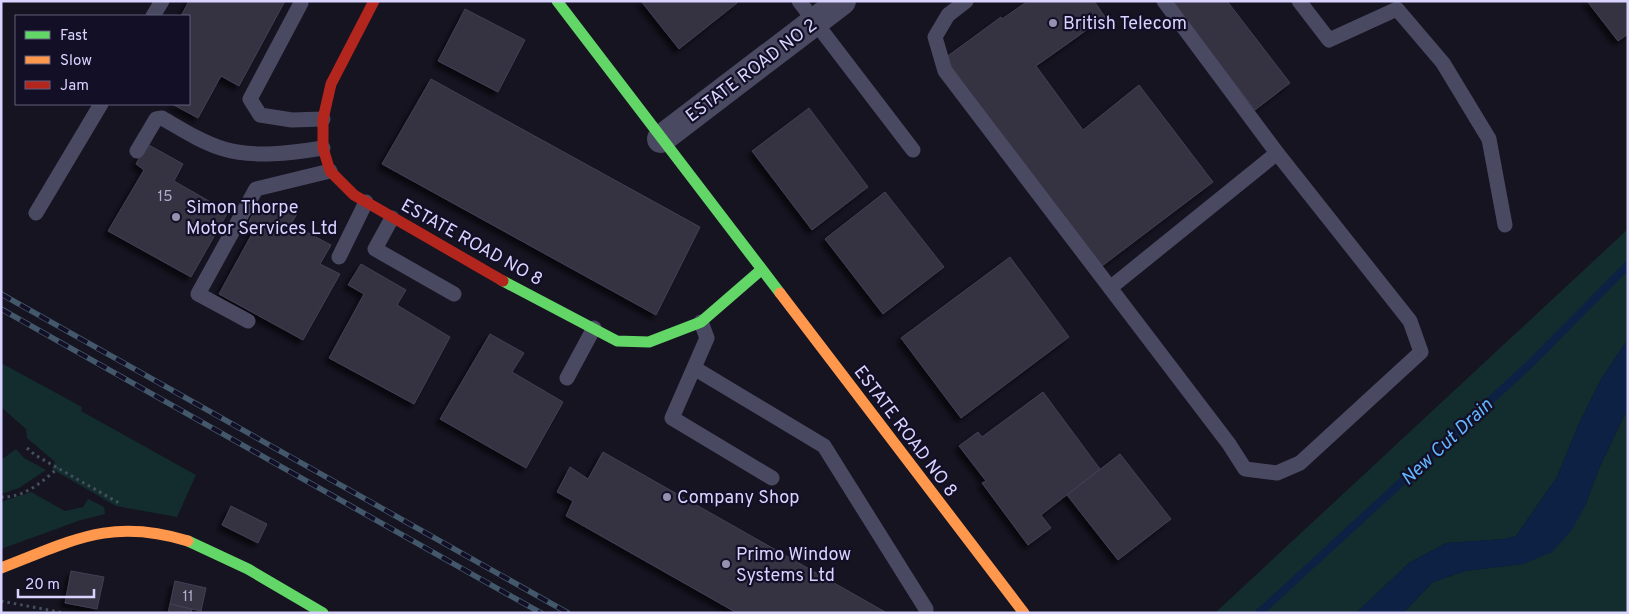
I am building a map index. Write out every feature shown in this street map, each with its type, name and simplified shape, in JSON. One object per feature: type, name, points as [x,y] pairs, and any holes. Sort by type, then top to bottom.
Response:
[{"type":"street","name":"ESTATE ROAD NO 8","points":[[374,1],[331,84],[323,119],[323,148],[330,171],[354,195],[481,269],[617,341],[649,342],[701,322],[761,270]]},
{"type":"street","name":"ESTATE ROAD NO 8","points":[[557,1],[1024,613]]},
{"type":"street","name":"ESTATE ROAD NO 2","points":[[661,139],[807,11],[842,1]]},
{"type":"street","points":[[1,568],[109,532],[132,529],[164,534],[198,543],[323,613]]},
{"type":"lane","points":[[154,15],[162,1]]},
{"type":"lane","points":[[966,1],[948,14],[935,37],[945,71],[1223,436],[1245,469],[1277,473],[1300,463],[1422,352],[1410,321],[1276,153],[1164,1]]},
{"type":"lane","points":[[1299,1],[1329,40],[1397,8],[1443,63],[1489,139],[1505,225]]},
{"type":"lane","points":[[300,4],[250,99],[260,115],[292,120],[323,119]]},
{"type":"lane","points":[[807,11],[913,150]]},
{"type":"lane","points":[[36,213],[100,105]]},
{"type":"lane","points":[[137,151],[152,123],[156,119],[162,118],[223,149],[242,153],[293,153],[323,148]]},
{"type":"lane","points":[[1110,288],[1276,153]]},
{"type":"lane","points":[[248,321],[198,294],[256,189],[330,171]]},
{"type":"lane","points":[[339,257],[366,202]]},
{"type":"lane","points":[[392,218],[375,249],[454,294]]},
{"type":"lane","points":[[701,322],[707,338],[672,418],[772,478]]},
{"type":"lane","points":[[566,378],[594,328]]},
{"type":"lane","points":[[694,368],[824,446],[926,609]]},
{"type":"path","points":[[28,448],[58,468],[122,504],[109,532]]},
{"type":"path","points":[[1,497],[8,498],[36,487],[58,468]]},
{"type":"path","points":[[1,601],[64,613]]},
{"type":"green space","points":[[1628,229],[1628,339],[1601,379],[1578,426],[1557,477],[1516,536],[1505,539],[1446,543],[1409,563],[1356,613],[1215,613]]},
{"type":"green space","points":[[1,363],[82,407],[81,411],[196,475],[177,517],[116,506],[52,469],[55,462],[27,438],[26,429],[1,407]]},
{"type":"green space","points":[[1628,408],[1628,613],[1403,613],[1433,582],[1465,571],[1523,564],[1585,506],[1600,466]]},
{"type":"green space","points":[[16,449],[24,458],[46,470],[19,488],[1,494],[1,460]]},
{"type":"green space","points":[[31,492],[65,511],[83,507],[88,499],[104,507],[105,514],[81,520],[1,549],[1,502]]},
{"type":"water","points":[[1628,339],[1628,408],[1600,466],[1585,506],[1571,531],[1552,552],[1523,564],[1465,571],[1433,582],[1403,613],[1356,613],[1409,563],[1446,543],[1505,539],[1516,536],[1557,477],[1578,426],[1601,379]]},
{"type":"building","points":[[189,1],[285,1],[239,86],[221,76],[198,118],[174,105],[190,105],[190,15],[182,15]]},
{"type":"building","points":[[641,1],[736,1],[737,3],[679,49]]},
{"type":"building","points":[[1028,1],[1094,1],[1105,17],[1036,66],[1083,130],[1139,85],[1213,182],[1102,266],[1027,170],[945,58],[1001,17],[1002,19]]},
{"type":"building","points":[[1172,1],[1227,1],[1290,83],[1255,110]]},
{"type":"building","points":[[1587,1],[1628,1],[1628,34],[1618,41]]},
{"type":"building","points":[[465,9],[525,40],[498,92],[438,61]]},
{"type":"building","points":[[431,79],[700,227],[656,315],[382,164]]},
{"type":"building","points":[[809,108],[868,187],[812,230],[752,151]]},
{"type":"building","points":[[147,144],[183,164],[174,181],[228,212],[191,277],[108,231],[144,170],[136,164]]},
{"type":"building","points":[[885,192],[944,267],[883,314],[825,239]]},
{"type":"building","points":[[281,203],[298,212],[291,224],[331,245],[320,264],[340,274],[303,340],[219,294],[253,232],[245,228],[258,206],[274,215]]},
{"type":"building","points":[[1010,257],[1069,337],[961,418],[901,338]]},
{"type":"building","points":[[361,264],[406,290],[397,305],[450,337],[414,404],[329,358],[364,294],[348,285]]},
{"type":"building","points":[[490,334],[524,353],[512,372],[563,402],[526,468],[440,419]]},
{"type":"building","points":[[1043,392],[1100,469],[1041,515],[1051,528],[1028,545],[982,483],[986,481],[959,446],[978,432],[982,437]]},
{"type":"building","name":"Primo Window Systems Ltd","points":[[603,452],[887,613],[737,613],[566,516],[573,501],[557,492],[570,467],[588,479]]},
{"type":"building","points":[[1120,454],[1171,519],[1118,560],[1067,495]]},
{"type":"building","points":[[231,506],[267,524],[258,543],[222,525]]},
{"type":"building","points":[[71,571],[104,577],[97,609],[65,603]]},
{"type":"building","points":[[175,581],[206,588],[201,611],[170,604]]},
{"type":"building","points":[[170,604],[192,609],[191,613],[168,613]]},
{"type":"waterway","name":"New Cut Drain","points":[[1259,613],[1529,365],[1628,265]]},
{"type":"railway","points":[[1,294],[568,613]]},
{"type":"railway","points":[[1,309],[541,613]]},
{"type":"traffic: fast","points":[[557,1],[780,293]]},
{"type":"traffic: fast","points":[[503,281],[617,341],[649,342],[701,322],[761,270]]},
{"type":"traffic: fast","points":[[188,541],[248,569],[323,613]]},
{"type":"traffic: slow","points":[[780,293],[1024,613]]},
{"type":"traffic: slow","points":[[1,568],[71,541],[92,535],[136,531],[160,534],[188,541]]},
{"type":"traffic: jam","points":[[374,1],[331,84],[323,119],[323,148],[330,171],[354,195],[503,281]]},
{"type":"place","name":"British Telecom","points":[[1053,23]]},
{"type":"place","name":"Simon Thorpe Motor Services Ltd","points":[[176,217]]},
{"type":"place","name":"Company Shop","points":[[667,497]]},
{"type":"place","name":"Primo Window Systems Ltd","points":[[726,564]]}]
